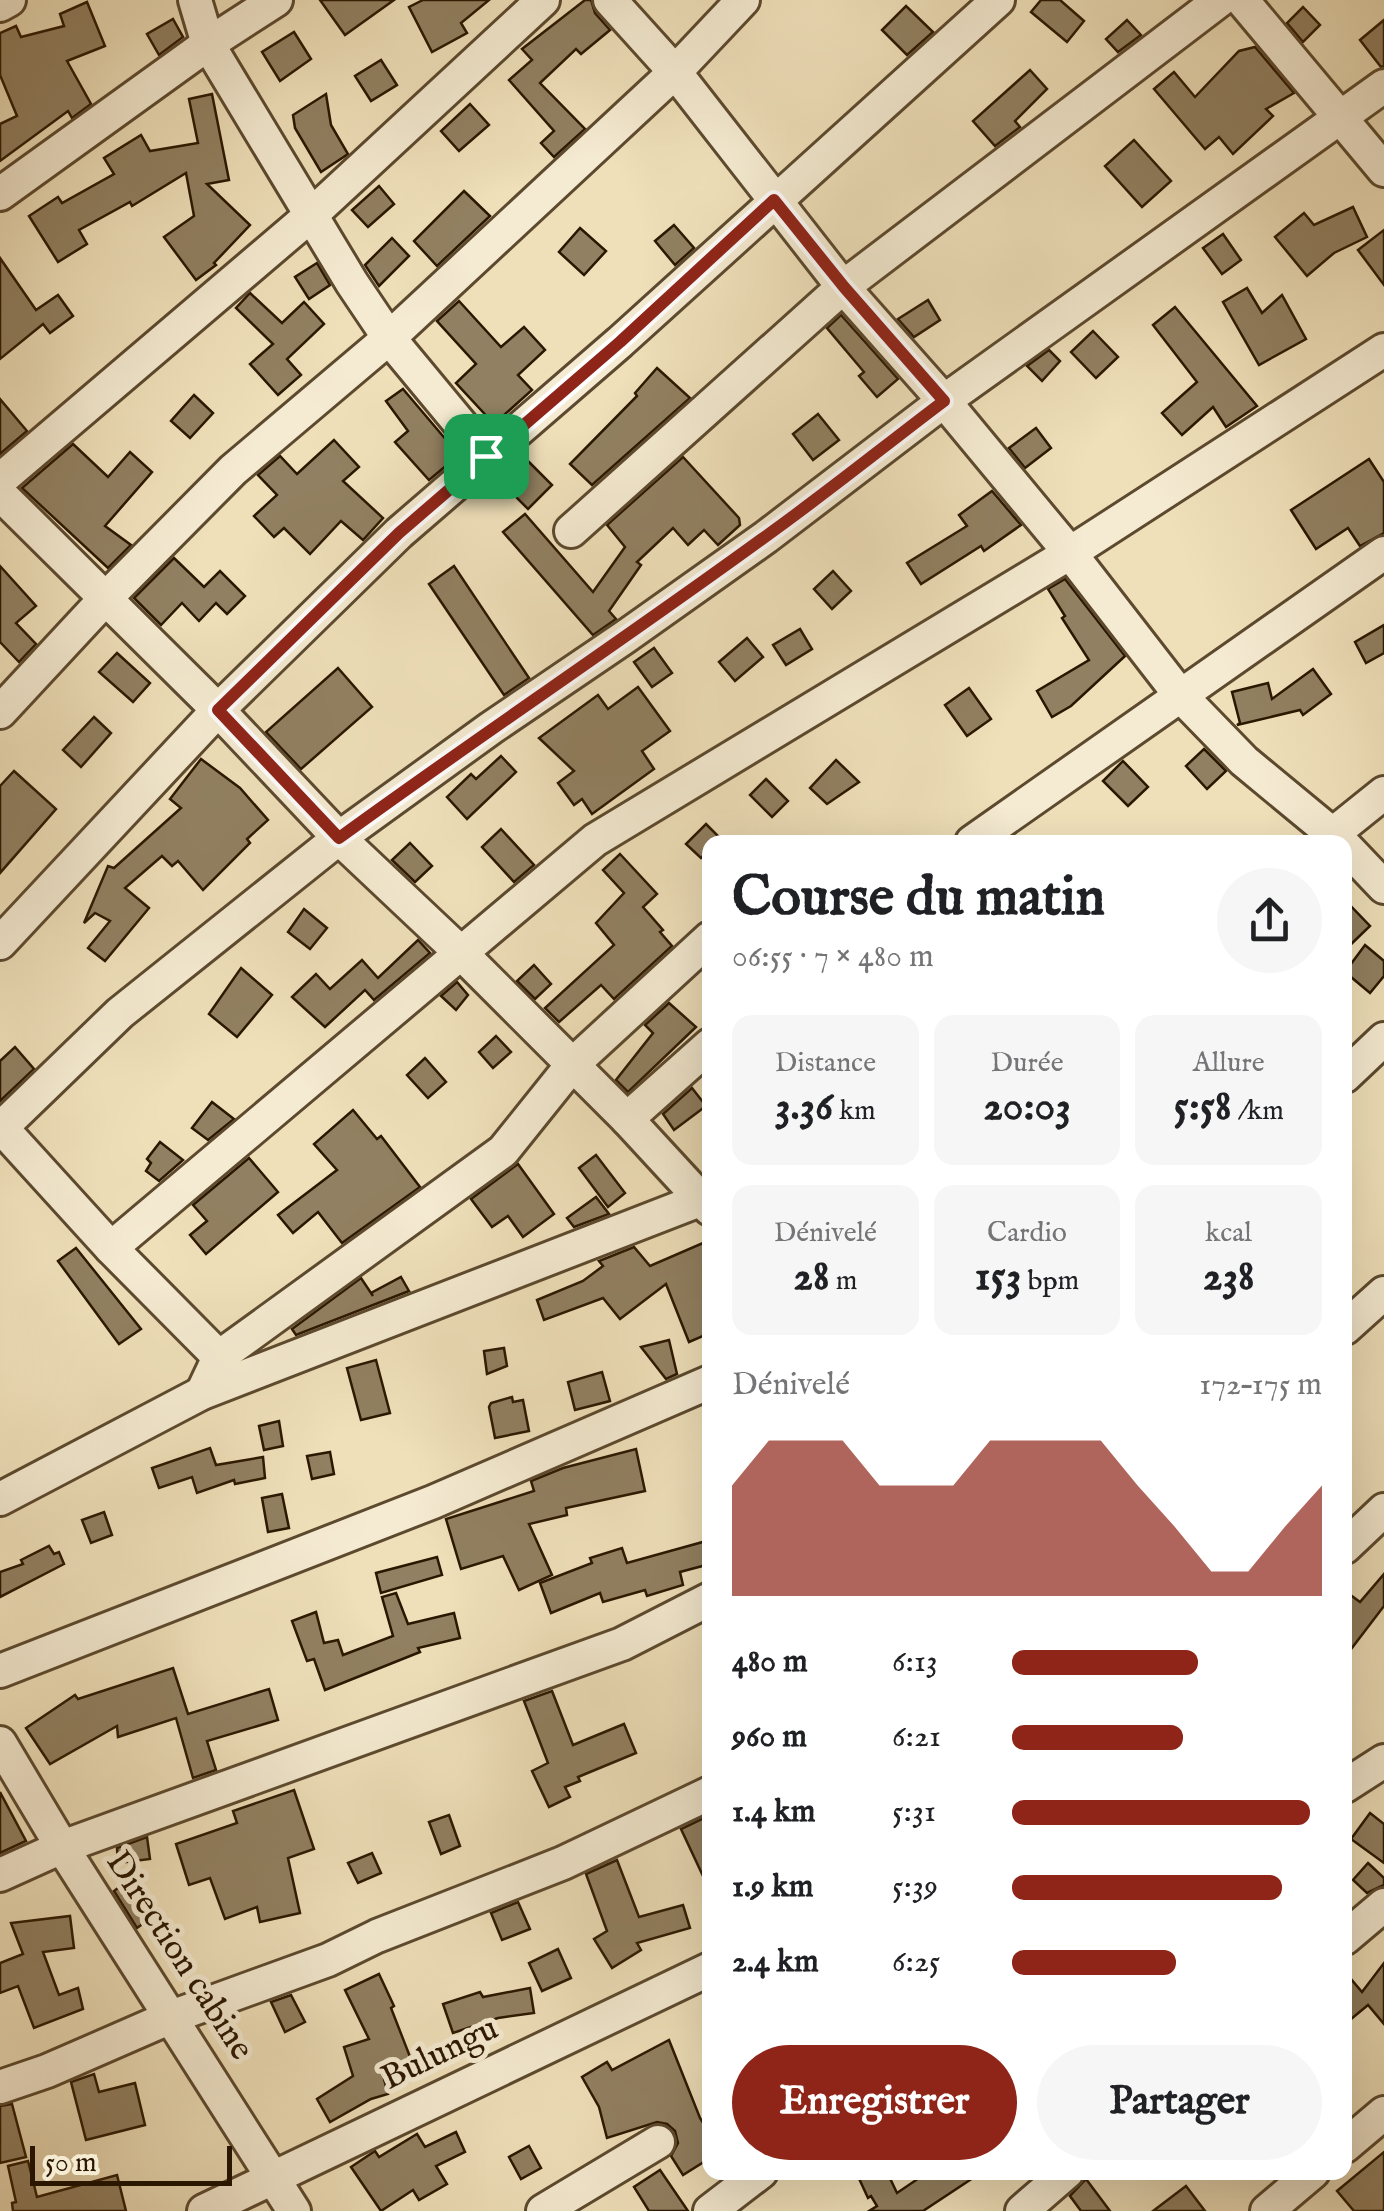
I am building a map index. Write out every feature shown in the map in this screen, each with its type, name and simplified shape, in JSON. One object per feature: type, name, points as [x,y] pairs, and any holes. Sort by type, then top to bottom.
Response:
[{"type":"street","points":[[0,5],[9,0]]},
{"type":"street","points":[[196,0],[208,44],[310,216],[389,338],[486,456]]},
{"type":"street","points":[[0,194],[208,44],[276,0]]},
{"type":"street","points":[[0,480],[310,216],[543,0]]},
{"type":"street","points":[[610,0],[675,72],[844,287],[1070,553],[1180,696],[1244,760],[1329,835]]},
{"type":"street","points":[[0,712],[105,599],[250,454],[389,338],[675,72],[744,0]]},
{"type":"street","points":[[0,943],[218,710],[399,533],[620,342],[998,0]]},
{"type":"street","points":[[571,531],[844,287],[1220,0]]},
{"type":"street","points":[[1242,0],[1384,170]]},
{"type":"street","points":[[219,1357],[110,1248],[0,1127],[138,998],[339,838],[766,537],[944,401],[1384,86]]},
{"type":"street","points":[[110,1248],[596,840],[1070,553],[1384,350]]},
{"type":"street","points":[[0,494],[218,710],[339,838],[462,954],[702,1197]]},
{"type":"street","points":[[982,835],[1384,552]]},
{"type":"street","points":[[1342,835],[1384,792]]},
{"type":"street","points":[[1352,856],[1384,887]]},
{"type":"street","points":[[202,1393],[219,1357],[503,1151],[572,1065],[702,945]]},
{"type":"street","points":[[1352,1069],[1384,1039]]},
{"type":"street","points":[[626,1119],[702,1051]]},
{"type":"street","points":[[0,1499],[202,1393],[702,1204]]},
{"type":"street","points":[[1352,1322],[1384,1293]]},
{"type":"street","points":[[0,1671],[432,1502],[702,1385]]},
{"type":"street","points":[[1352,1541],[1384,1510]]},
{"type":"street","points":[[0,1875],[62,1848],[622,1644],[702,1602]]},
{"type":"street","name":"Direction cabine","points":[[0,1743],[62,1848],[294,2211]]},
{"type":"street","points":[[1352,1781],[1384,1760]]},
{"type":"street","points":[[0,2087],[172,2017],[328,1960],[377,1936],[563,1863],[702,1797]]},
{"type":"street","points":[[1352,1932],[1384,1905]]},
{"type":"street","name":"Bulungu","points":[[204,2211],[702,1972]]},
{"type":"street","points":[[1352,2140],[1384,2113]]},
{"type":"street","points":[[543,2211],[658,2142]]},
{"type":"street","points":[[710,2211],[751,2180]]},
{"type":"street","points":[[1022,2211],[1058,2180]]},
{"type":"street","points":[[1266,2211],[1303,2180]]},
{"type":"building","points":[[320,0],[394,0],[345,35]]},
{"type":"building","points":[[423,0],[489,0],[461,23],[467,33],[432,52],[409,7]]},
{"type":"building","points":[[585,0],[591,0],[595,13],[610,30],[581,54],[576,49],[540,83],[585,129],[554,157],[541,143],[554,131],[509,80],[532,60],[522,49]]},
{"type":"building","points":[[1041,0],[1060,0],[1084,21],[1067,42],[1031,12]]},
{"type":"building","points":[[87,2],[105,46],[67,61],[91,104],[72,118],[68,111],[0,161],[0,124],[17,116],[0,75],[0,33],[16,26],[21,37],[64,26],[60,14]]},
{"type":"building","points":[[906,6],[933,32],[907,55],[882,30]]},
{"type":"building","points":[[1303,7],[1320,25],[1303,42],[1287,23]]},
{"type":"building","points":[[173,19],[183,37],[159,55],[147,34]]},
{"type":"building","points":[[1127,20],[1141,35],[1118,52],[1106,39]]},
{"type":"building","points":[[1384,20],[1384,66],[1381,67],[1360,40]]},
{"type":"building","points":[[294,32],[311,59],[280,81],[262,52]]},
{"type":"building","points":[[1255,47],[1294,93],[1266,109],[1273,116],[1233,154],[1219,137],[1205,149],[1154,89],[1174,72],[1195,97],[1239,51]]},
{"type":"building","points":[[381,60],[397,85],[371,101],[355,76]]},
{"type":"building","points":[[1030,70],[1047,89],[1015,121],[1020,127],[995,146],[973,121]]},
{"type":"building","points":[[212,94],[229,180],[207,184],[250,225],[216,265],[196,280],[164,237],[194,216],[186,173],[132,206],[130,202],[79,230],[87,244],[58,262],[29,216],[58,197],[62,203],[114,174],[104,158],[141,135],[150,151],[198,143],[189,99]]},
{"type":"building","points":[[326,94],[331,125],[348,154],[321,172],[295,128],[293,115]]},
{"type":"building","points":[[470,104],[489,125],[459,151],[441,131]]},
{"type":"building","points":[[1134,140],[1171,181],[1142,207],[1105,166]]},
{"type":"building","points":[[379,186],[394,204],[368,227],[352,210]]},
{"type":"building","points":[[464,191],[490,216],[437,266],[414,241]]},
{"type":"building","points":[[1353,207],[1367,237],[1334,253],[1307,276],[1275,237],[1304,213],[1314,225]]},
{"type":"building","points":[[674,225],[694,248],[675,265],[655,241]]},
{"type":"building","points":[[580,228],[606,251],[584,275],[559,252]]},
{"type":"building","points":[[1384,230],[1384,285],[1358,250]]},
{"type":"building","points":[[1223,234],[1241,260],[1222,274],[1203,248]]},
{"type":"building","points":[[392,238],[409,256],[379,286],[365,265]]},
{"type":"building","points":[[0,258],[36,310],[58,295],[73,316],[50,333],[43,324],[0,359]]},
{"type":"building","points":[[317,263],[330,285],[309,299],[295,277]]},
{"type":"building","points":[[1247,288],[1262,313],[1282,295],[1306,339],[1259,365],[1223,302]]},
{"type":"building","points":[[250,293],[282,323],[304,302],[324,324],[287,359],[301,375],[278,395],[250,364],[273,344],[236,308]]},
{"type":"building","points":[[928,300],[940,320],[914,337],[898,319]]},
{"type":"building","points":[[459,301],[501,347],[524,327],[545,350],[518,375],[532,390],[494,424],[456,383],[476,364],[437,321]]},
{"type":"building","points":[[1175,307],[1257,406],[1226,427],[1213,407],[1182,435],[1162,413],[1197,382],[1153,325]]},
{"type":"building","points":[[841,315],[898,379],[877,397],[859,376],[864,372],[827,328]]},
{"type":"building","points":[[1093,331],[1118,357],[1096,378],[1071,352]]},
{"type":"building","points":[[1049,350],[1060,361],[1042,381],[1027,366]]},
{"type":"building","points":[[657,368],[690,398],[592,485],[570,464],[637,396],[635,393]]},
{"type":"building","points":[[403,389],[459,455],[429,480],[395,442],[408,431],[386,401]]},
{"type":"building","points":[[194,395],[213,413],[190,438],[171,421]]},
{"type":"building","points":[[0,399],[27,431],[0,454]]},
{"type":"building","points":[[818,414],[839,440],[813,460],[793,434]]},
{"type":"building","points":[[1036,428],[1051,448],[1025,468],[1009,448]]},
{"type":"building","points":[[334,440],[359,467],[343,481],[383,518],[363,540],[341,521],[310,554],[284,528],[274,537],[254,516],[277,495],[258,475],[280,456],[297,474]]},
{"type":"building","points":[[73,444],[108,477],[130,452],[152,472],[105,526],[131,545],[108,568],[22,488]]},
{"type":"building","points":[[521,454],[552,485],[528,509],[495,476]]},
{"type":"building","points":[[683,457],[739,518],[740,525],[718,545],[704,530],[688,545],[673,528],[637,562],[641,565],[609,611],[616,619],[593,635],[503,532],[525,514],[593,592],[625,547],[607,525]]},
{"type":"building","points":[[1369,459],[1384,482],[1384,533],[1360,546],[1348,528],[1316,549],[1291,510]]},
{"type":"building","points":[[992,491],[1021,525],[984,551],[981,546],[921,584],[907,563],[967,526],[959,515]]},
{"type":"building","points":[[174,558],[204,587],[220,571],[245,596],[227,614],[216,603],[199,621],[182,603],[161,625],[134,598]]},
{"type":"building","points":[[0,566],[36,606],[16,623],[36,644],[19,662],[0,642]]},
{"type":"building","points":[[454,566],[529,678],[504,695],[429,584]]},
{"type":"building","points":[[833,571],[851,591],[832,609],[814,589]]},
{"type":"building","points":[[1065,579],[1125,656],[1071,706],[1052,717],[1037,691],[1089,660],[1048,589]]},
{"type":"building","points":[[1384,625],[1384,653],[1366,663],[1355,642]]},
{"type":"building","points":[[800,629],[812,649],[786,665],[773,645]]},
{"type":"building","points":[[747,638],[763,657],[735,681],[719,662]]},
{"type":"building","points":[[654,648],[672,673],[652,687],[634,662]]},
{"type":"building","points":[[117,653],[150,683],[133,702],[99,672]]},
{"type":"building","points":[[338,668],[372,707],[301,769],[266,732]]},
{"type":"building","points":[[1313,669],[1331,694],[1303,715],[1300,710],[1237,725],[1240,723],[1232,692],[1268,683],[1272,699]]},
{"type":"building","points":[[638,687],[670,731],[642,751],[654,769],[592,814],[582,799],[574,805],[558,783],[574,771],[539,738],[598,695],[608,709]]},
{"type":"building","points":[[969,688],[991,719],[967,736],[945,705]]},
{"type":"building","points":[[94,717],[111,733],[81,767],[63,750]]},
{"type":"building","points":[[1204,749],[1226,771],[1207,789],[1186,766]]},
{"type":"building","points":[[501,756],[516,772],[467,819],[447,797],[471,774],[476,779]]},
{"type":"building","points":[[201,759],[240,788],[268,820],[203,890],[178,861],[172,866],[162,856],[125,888],[149,908],[105,961],[88,948],[110,921],[95,913],[84,923],[108,866],[114,868],[181,808],[170,799]]},
{"type":"building","points":[[836,760],[859,782],[827,804],[810,788]]},
{"type":"building","points":[[1123,761],[1148,787],[1128,806],[1103,781]]},
{"type":"building","points":[[14,771],[56,809],[0,873],[0,786]]},
{"type":"building","points":[[766,779],[788,801],[772,817],[750,795]]},
{"type":"building","points":[[706,824],[717,835],[702,835],[701,858],[686,844]]},
{"type":"building","points":[[501,829],[534,865],[514,882],[482,847]]},
{"type":"building","points":[[410,843],[432,866],[415,882],[392,860]]},
{"type":"building","points":[[620,854],[657,894],[643,907],[672,946],[614,999],[601,985],[559,1022],[545,1008],[614,945],[596,923],[624,893],[603,870]]},
{"type":"building","points":[[1352,907],[1370,926],[1352,943]]},
{"type":"building","points":[[304,909],[327,928],[310,949],[288,932]]},
{"type":"building","points":[[418,940],[430,953],[374,1000],[365,990],[325,1027],[292,997],[316,974],[330,989],[362,960],[378,978]]},
{"type":"building","points":[[1365,945],[1384,961],[1384,976],[1370,993],[1352,978],[1352,963]]},
{"type":"building","points":[[534,965],[551,984],[535,999],[517,981]]},
{"type":"building","points":[[241,968],[272,995],[237,1037],[209,1014]]},
{"type":"building","points":[[457,982],[468,995],[456,1010],[441,996]]},
{"type":"building","points":[[669,1003],[696,1027],[628,1092],[616,1080],[653,1033],[645,1025]]},
{"type":"building","points":[[496,1036],[511,1052],[493,1068],[479,1052]]},
{"type":"building","points":[[15,1047],[34,1069],[0,1101],[0,1061]]},
{"type":"building","points":[[425,1058],[446,1082],[428,1098],[407,1075]]},
{"type":"building","points":[[692,1088],[702,1101],[702,1109],[674,1130],[663,1114]]},
{"type":"building","points":[[212,1102],[234,1119],[208,1140],[192,1128]]},
{"type":"building","points":[[353,1110],[377,1139],[381,1136],[420,1187],[342,1243],[318,1212],[293,1233],[278,1215],[337,1170],[314,1144]]},
{"type":"building","points":[[160,1142],[183,1160],[159,1181],[146,1171],[151,1163],[147,1159]]},
{"type":"building","points":[[596,1155],[625,1193],[608,1207],[579,1168]]},
{"type":"building","points":[[249,1158],[278,1192],[206,1254],[190,1235],[207,1221],[193,1205]]},
{"type":"building","points":[[518,1164],[554,1214],[523,1237],[508,1216],[492,1227],[471,1199]]},
{"type":"building","points":[[596,1197],[609,1214],[574,1227],[567,1218]]},
{"type":"building","points":[[702,1243],[702,1336],[689,1342],[666,1284],[620,1319],[603,1298],[544,1320],[537,1300],[583,1281],[603,1266],[599,1261],[634,1247],[650,1266]]},
{"type":"building","points":[[76,1248],[141,1329],[119,1344],[58,1261]]},
{"type":"building","points":[[401,1277],[409,1291],[296,1335],[292,1329],[361,1278],[371,1293]]},
{"type":"building","points":[[669,1340],[677,1374],[666,1379],[641,1347]]},
{"type":"building","points":[[504,1348],[507,1366],[487,1374],[484,1351]]},
{"type":"building","points":[[376,1360],[390,1413],[361,1420],[347,1368]]},
{"type":"building","points":[[602,1372],[610,1401],[575,1410],[568,1382]]},
{"type":"building","points":[[512,1397],[513,1402],[523,1400],[529,1431],[495,1438],[489,1407]]},
{"type":"building","points":[[279,1421],[283,1446],[264,1450],[259,1426]]},
{"type":"building","points":[[210,1448],[216,1465],[263,1457],[265,1478],[235,1484],[234,1480],[197,1493],[192,1477],[159,1488],[152,1468]]},
{"type":"building","points":[[636,1449],[645,1491],[566,1508],[567,1515],[529,1524],[552,1575],[519,1590],[503,1556],[461,1569],[446,1519],[534,1491],[531,1481],[563,1468]]},
{"type":"building","points":[[330,1452],[334,1474],[312,1479],[307,1456]]},
{"type":"building","points":[[282,1494],[289,1528],[268,1532],[262,1498]]},
{"type":"building","points":[[104,1512],[112,1535],[91,1543],[82,1520]]},
{"type":"building","points":[[702,1542],[702,1566],[680,1572],[683,1585],[647,1596],[645,1590],[603,1602],[600,1593],[551,1613],[540,1583],[592,1563],[590,1558],[622,1548],[627,1563]]},
{"type":"building","points":[[49,1546],[54,1554],[59,1552],[64,1564],[0,1597],[0,1572],[23,1564],[21,1560]]},
{"type":"building","points":[[437,1557],[442,1575],[381,1593],[376,1573]]},
{"type":"building","points":[[1384,1574],[1384,1606],[1352,1648],[1352,1596],[1360,1602]]},
{"type":"building","points":[[396,1593],[408,1624],[454,1613],[460,1638],[418,1648],[420,1652],[325,1690],[314,1659],[307,1661],[292,1621],[316,1612],[324,1643],[338,1640],[343,1655],[393,1636],[382,1597]]},
{"type":"building","points":[[173,1668],[188,1714],[269,1689],[278,1720],[207,1741],[216,1770],[193,1778],[176,1718],[118,1737],[117,1726],[50,1764],[26,1728],[75,1695],[78,1699]]},
{"type":"building","points":[[552,1691],[573,1745],[624,1724],[636,1753],[578,1777],[580,1781],[565,1787],[570,1797],[549,1807],[532,1771],[548,1763],[524,1701]]},
{"type":"building","points":[[294,1790],[314,1849],[288,1858],[300,1913],[260,1922],[257,1907],[225,1919],[210,1878],[189,1885],[176,1844],[237,1823],[233,1811]]},
{"type":"building","points":[[0,1792],[26,1841],[0,1853]]},
{"type":"building","points":[[1370,1813],[1384,1824],[1384,1863],[1352,1840]]},
{"type":"building","points":[[449,1815],[460,1846],[441,1854],[429,1822]]},
{"type":"building","points":[[702,1819],[702,1874],[681,1829]]},
{"type":"building","points":[[147,1837],[150,1859],[118,1863],[117,1848]]},
{"type":"building","points":[[372,1853],[381,1873],[358,1883],[348,1863]]},
{"type":"building","points":[[617,1860],[639,1917],[683,1905],[690,1928],[637,1943],[641,1950],[612,1968],[594,1939],[607,1931],[586,1874]]},
{"type":"building","points":[[1368,1863],[1384,1878],[1384,1885],[1367,1893],[1353,1880]]},
{"type":"building","points":[[126,1882],[151,1918],[137,1928],[114,1891]]},
{"type":"building","points":[[518,1902],[530,1929],[502,1940],[491,1913]]},
{"type":"building","points":[[70,1916],[74,1948],[43,1952],[59,1995],[78,1988],[83,2009],[34,2028],[18,1986],[0,1993],[0,1963],[23,1954],[11,1923]]},
{"type":"building","points":[[558,1949],[571,1978],[542,1991],[529,1963]]},
{"type":"building","points":[[1384,1963],[1384,2024],[1368,2005],[1352,2018],[1352,1980],[1362,1992]]},
{"type":"building","points":[[379,1974],[414,2067],[384,2079],[388,2094],[330,2122],[317,2099],[353,2076],[344,2047],[369,2039],[345,1990]]},
{"type":"building","points":[[530,1988],[534,2013],[498,2018],[453,2033],[443,2004],[480,1992],[483,1997]]},
{"type":"building","points":[[291,1995],[305,2022],[285,2032],[271,2002]]},
{"type":"building","points":[[669,2040],[702,2121],[702,2163],[683,2175],[671,2156],[678,2143],[675,2131],[667,2124],[657,2122],[607,2138],[599,2107],[582,2077],[607,2062],[612,2070]]},
{"type":"building","points":[[94,2074],[99,2092],[135,2083],[145,2125],[86,2140],[71,2082]]},
{"type":"building","points":[[12,2104],[26,2157],[0,2163],[0,2106]]},
{"type":"building","points":[[456,2132],[465,2152],[436,2166],[447,2184],[419,2200],[413,2190],[381,2211],[351,2167],[375,2151],[379,2157],[417,2134],[425,2147]]},
{"type":"building","points":[[529,2146],[541,2168],[521,2179],[509,2157]]},
{"type":"building","points":[[1384,2152],[1384,2211],[1354,2211],[1337,2191]]},
{"type":"building","points":[[28,2161],[37,2197],[117,2175],[126,2211],[13,2211],[12,2203],[16,2202],[8,2166]]},
{"type":"building","points":[[660,2170],[688,2211],[649,2211],[634,2187]]},
{"type":"building","points":[[860,2180],[891,2180],[897,2193],[916,2180],[970,2180],[923,2211],[869,2211],[877,2206],[871,2196],[868,2198]]},
{"type":"building","points":[[1087,2180],[1110,2211],[1081,2211],[1070,2196]]},
{"type":"building","points":[[1186,2186],[1205,2211],[1153,2211]]},
{"type":"route","points":[[774,200],[944,401],[766,537],[339,838],[218,710],[399,533],[486,456],[620,342],[774,200]]}]
